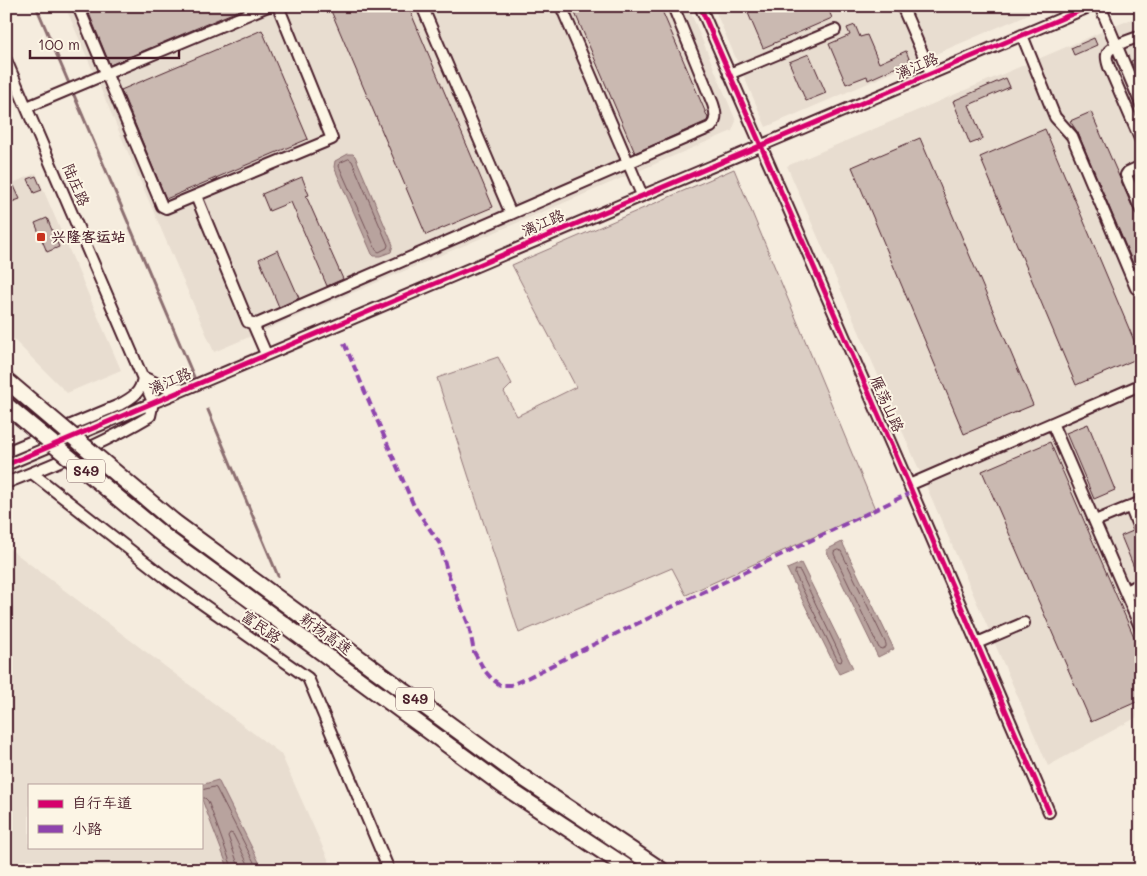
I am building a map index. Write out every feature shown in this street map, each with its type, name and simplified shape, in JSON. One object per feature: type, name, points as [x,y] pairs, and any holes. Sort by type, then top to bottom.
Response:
[{"type":"highway","name":"新扬高速","points":[[6,380],[174,522],[513,771],[661,870]]},
{"type":"highway","name":"新扬高速","points":[[6,405],[165,537],[505,787],[632,870]]},
{"type":"street","points":[[78,6],[162,206],[166,208],[332,139],[278,6]]},
{"type":"street","points":[[26,107],[268,6]]},
{"type":"street","points":[[422,6],[512,214]]},
{"type":"street","points":[[561,6],[642,195]]},
{"type":"street","points":[[196,196],[248,322],[258,324],[705,131],[714,123],[716,117],[713,104],[673,6]]},
{"type":"street","name":"雁荡山路","points":[[700,6],[1049,812]]},
{"type":"street","points":[[902,6],[931,73]]},
{"type":"street","points":[[1100,6],[1141,104]]},
{"type":"street","name":"漓江路","points":[[6,465],[1085,7]]},
{"type":"street","points":[[729,74],[835,30]]},
{"type":"street","points":[[1022,35],[1055,117],[1072,136],[1136,288]]},
{"type":"street","points":[[1141,36],[1116,46],[1109,50],[1107,55],[1108,63],[1141,142]]},
{"type":"street","name":"陆庄路","points":[[6,60],[153,402]]},
{"type":"street","points":[[1141,166],[1128,172],[1126,175],[1141,210]]},
{"type":"street","points":[[253,324],[266,354]]},
{"type":"street","points":[[6,452],[119,406],[132,398],[141,388],[143,377],[167,388],[188,387]]},
{"type":"street","points":[[909,485],[1140,385],[1141,388]]},
{"type":"street","points":[[6,483],[32,473],[134,425],[150,416],[153,402]]},
{"type":"street","points":[[1052,423],[1141,628]]},
{"type":"street","name":"富民路","points":[[32,473],[167,579],[308,678],[389,870]]},
{"type":"street","points":[[1095,521],[1141,502]]},
{"type":"street","points":[[1130,506],[1141,533]]},
{"type":"street","points":[[1124,591],[1141,584]]},
{"type":"street","points":[[977,643],[1024,623]]},
{"type":"shaded area","points":[[65,6],[688,6],[736,121],[732,131],[214,352]]},
{"type":"shaded area","points":[[713,6],[1047,6],[766,127]]},
{"type":"shaded area","points":[[1141,15],[1141,715],[1048,766],[787,166]]},
{"type":"shaded area","points":[[734,169],[875,509],[686,595],[672,568],[519,633],[437,378],[498,357],[512,384],[504,392],[517,416],[576,387],[512,265]]},
{"type":"shaded area","points":[[36,173],[121,370],[67,393],[6,332],[6,186]]},
{"type":"shaded area","points":[[6,546],[281,754],[333,870],[6,870]]},
{"type":"water","points":[[348,154],[355,156],[393,245],[391,252],[380,256],[372,254],[334,167],[335,161]]},
{"type":"water","points":[[842,542],[894,649],[878,657],[826,550]]},
{"type":"water","points":[[801,563],[853,668],[839,674],[787,569]]},
{"type":"water","points":[[218,780],[263,870],[229,870],[202,800],[202,785]]},
{"type":"building","points":[[86,6],[249,6],[110,65]]},
{"type":"building","points":[[329,6],[408,6],[493,207],[426,235]]},
{"type":"building","points":[[572,6],[660,6],[708,118],[707,121],[635,153]]},
{"type":"building","points":[[745,6],[827,6],[832,18],[763,48]]},
{"type":"building","points":[[855,25],[860,37],[867,35],[879,63],[906,51],[910,61],[868,80],[867,76],[846,84],[829,44],[850,35],[847,28]]},
{"type":"building","points":[[262,30],[308,139],[166,199],[121,90]]},
{"type":"building","points":[[1094,38],[1097,45],[1074,55],[1071,48]]},
{"type":"building","points":[[809,54],[826,93],[806,101],[789,62]]},
{"type":"building","points":[[1141,57],[1141,86],[1131,61]]},
{"type":"building","points":[[1006,78],[1010,87],[969,105],[983,139],[970,144],[953,101]]},
{"type":"building","points":[[1091,112],[1135,213],[1141,217],[1141,282],[1078,133],[1070,121]]},
{"type":"building","points":[[1045,129],[1141,357],[1076,385],[980,157]]},
{"type":"building","points":[[920,138],[1033,405],[964,434],[852,167]]},
{"type":"building","points":[[36,176],[42,190],[34,193],[28,179]]},
{"type":"building","points":[[302,177],[309,195],[306,196],[343,279],[327,286],[291,202],[269,211],[262,194]]},
{"type":"building","points":[[14,186],[20,199],[6,204],[6,189]]},
{"type":"building","points":[[47,218],[59,247],[47,252],[35,223]]},
{"type":"building","points":[[278,250],[299,298],[279,307],[259,259]]},
{"type":"building","points":[[1088,424],[1115,490],[1094,499],[1066,433]]},
{"type":"building","points":[[1050,442],[1141,653],[1141,700],[1091,722],[982,471]]},
{"type":"building","points":[[1133,531],[1141,548],[1141,567],[1135,570],[1121,536]]},
{"type":"waterway","points":[[36,6],[194,377]]},
{"type":"waterway","points":[[208,410],[278,576]]},
{"type":"marked path","points":[[344,343],[414,506],[440,544],[447,571],[469,626],[474,652],[485,671],[500,685],[511,685],[527,678],[912,492]]},
{"type":"cycle path","points":[[700,6],[1049,812]]},
{"type":"cycle path","points":[[6,465],[1091,6]]},
{"type":"place","name":"兴隆客运站","points":[[41,237]]}]
